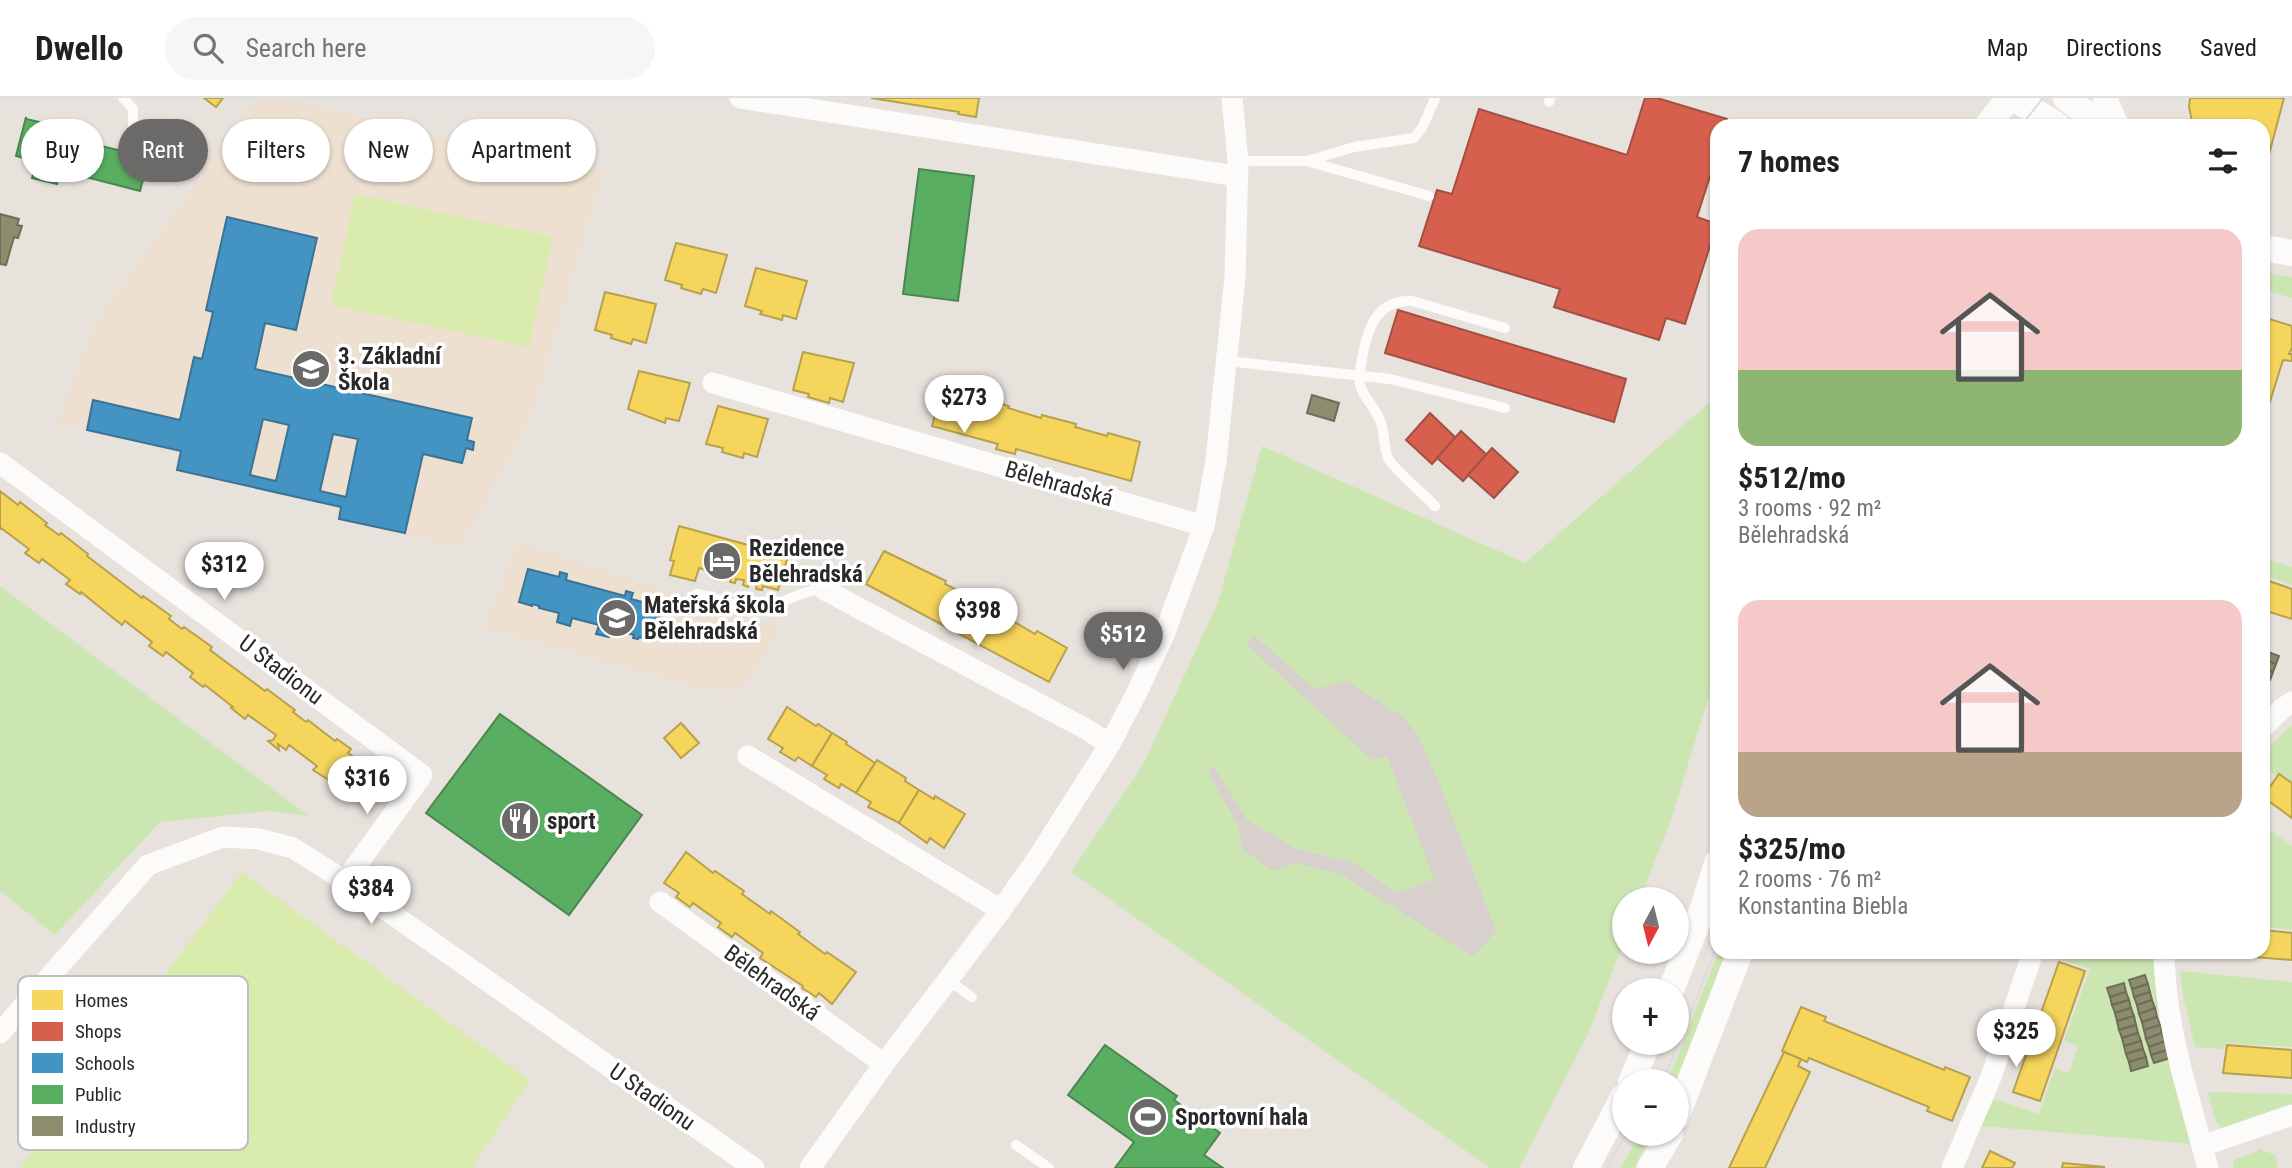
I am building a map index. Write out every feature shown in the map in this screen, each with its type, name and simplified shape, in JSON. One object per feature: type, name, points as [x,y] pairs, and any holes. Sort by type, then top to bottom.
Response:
[{"type":"street","points":[[740,98],[1238,168]]},
{"type":"street","points":[[810,1168],[1039,856],[1110,744],[1164,635],[1204,526],[1216,461],[1236,277],[1238,168],[1231,98]]},
{"type":"street","points":[[1983,98],[1986,119]]},
{"type":"street","points":[[1992,119],[2012,98],[2046,119]]},
{"type":"street","points":[[2106,98],[2113,119]]},
{"type":"street","points":[[2074,107],[2092,119]]},
{"type":"street","name":"Bělehradská","points":[[713,383],[1204,526]]},
{"type":"street","name":"U Stadionu","points":[[0,463],[422,775],[345,881]]},
{"type":"street","points":[[825,590],[1110,744]]},
{"type":"street","points":[[2270,720],[2292,702]]},
{"type":"street","points":[[748,756],[1001,910]]},
{"type":"street","name":"U Stadionu","points":[[50,976],[148,865],[223,837],[259,839],[293,848],[345,881],[754,1168]]},
{"type":"street","points":[[1676,978],[1710,886]]},
{"type":"street","name":"Bělehradská","points":[[660,902],[884,1064]]},
{"type":"street","points":[[1689,1084],[1737,959]]},
{"type":"street","points":[[1952,1168],[1991,1077],[2031,959]]},
{"type":"street","points":[[2164,959],[2165,986],[2175,1052],[2208,1168]]},
{"type":"street","name":"U Stadionu","points":[[0,1033],[18,1013]]},
{"type":"street","points":[[2202,1146],[2292,1115]]},
{"type":"street","points":[[1586,1168],[1612,1119]]},
{"type":"street","points":[[1650,1168],[1663,1146]]},
{"type":"lane","points":[[123,98],[133,109],[133,119]]},
{"type":"lane","points":[[1238,168],[1307,161],[1354,147],[1415,138],[1435,99]]},
{"type":"lane","points":[[1307,161],[1429,196]]},
{"type":"lane","points":[[1435,506],[1389,459],[1380,418],[1360,386],[1364,350],[1377,315],[1389,305],[1401,300],[1412,301],[1506,328]]},
{"type":"lane","points":[[1228,361],[1390,379],[1505,408]]},
{"type":"lane","points":[[697,594],[753,607],[783,602],[814,589],[825,590]]},
{"type":"lane","points":[[948,980],[972,997]]},
{"type":"lane","points":[[1016,1145],[1049,1168]]},
{"type":"shaded area","name":"3. Základní Škola","points":[[258,98],[278,98],[370,119],[344,119],[344,182],[433,182],[433,133],[447,136],[447,182],[596,182],[596,170],[603,172],[532,414],[460,548],[339,519],[341,507],[177,470],[181,451],[56,423],[95,323],[197,182],[208,182],[208,167],[222,148],[222,182],[330,182],[330,119],[243,119]]},
{"type":"shaded area","name":"Mateřská škola Bělehradská","points":[[517,542],[780,629],[748,680],[739,688],[724,692],[692,686],[484,628]]},
{"type":"shaded area","points":[[1254,635],[1315,689],[1347,681],[1405,718],[1418,735],[1496,931],[1473,957],[1340,874],[1296,863],[1273,871],[1242,849],[1238,826],[1208,772],[1213,765],[1247,820],[1297,849],[1353,862],[1397,893],[1434,879],[1387,756],[1372,760],[1246,644]]},
{"type":"green space","points":[[355,194],[553,237],[529,347],[331,305]]},
{"type":"green space","points":[[2270,273],[2292,277],[2292,298],[2270,291]]},
{"type":"green space","points":[[1710,402],[1710,693],[1671,820],[1645,887],[1612,887],[1612,964],[1615,964],[1589,1032],[1519,1168],[1490,1168],[1071,872],[1143,765],[1218,602],[1262,446],[1525,563]]},
{"type":"green space","points":[[2270,560],[2292,567],[2292,585],[2270,577]]},
{"type":"green space","points":[[0,586],[309,816],[269,811],[160,822],[55,935],[0,891]]},
{"type":"green space","points":[[2292,725],[2292,783],[2280,774],[2277,777],[2270,772],[2270,746]]},
{"type":"green space","points":[[2270,830],[2292,846],[2292,930],[2270,928]]},
{"type":"green space","points":[[242,872],[530,1081],[472,1168],[20,1168],[34,1150],[248,1150],[248,976],[164,976]]},
{"type":"green space","points":[[1715,959],[1725,959],[1689,1050],[1689,1027]]},
{"type":"green space","points":[[2059,959],[2155,959],[2157,1000],[2164,1033],[2147,975],[2129,981],[2154,1063],[2171,1058],[2195,1144],[1981,1126],[1994,1099],[2039,1114],[2055,1068],[2069,1073],[2078,1046],[2064,1041],[2090,969]]},
{"type":"green space","points":[[2180,971],[2292,982],[2292,1047],[2226,1043],[2224,1049],[2195,1047]]},
{"type":"green space","points":[[1678,1055],[1687,1055],[1680,1069],[1672,1069]]},
{"type":"green space","points":[[2208,1093],[2292,1094],[2292,1110],[2223,1129],[2216,1122]]},
{"type":"green space","points":[[1633,1146],[1645,1146],[1634,1168],[1621,1168]]},
{"type":"green space","points":[[2258,1148],[2275,1155],[2277,1168],[2233,1168],[2234,1160],[2258,1151]]},
{"type":"building: Homes","points":[[204,98],[223,98],[216,107]]},
{"type":"building: Homes","points":[[871,98],[979,98],[976,117]]},
{"type":"building: Homes","points":[[2190,98],[2284,98],[2270,151],[2270,119],[2192,119]]},
{"type":"building: Homes","points":[[676,243],[727,255],[716,293],[703,289],[701,294],[665,280]]},
{"type":"building: Homes","points":[[756,268],[807,281],[796,319],[783,315],[782,320],[760,314],[762,311],[745,306]]},
{"type":"building: Homes","points":[[605,292],[656,304],[646,343],[633,339],[631,344],[595,330]]},
{"type":"building: Homes","points":[[2270,319],[2292,326],[2292,348],[2289,354],[2292,354],[2292,361],[2283,360],[2270,402]]},
{"type":"building: Homes","points":[[803,352],[854,363],[843,402],[830,398],[829,403],[793,390]]},
{"type":"building: Homes","points":[[639,371],[690,383],[679,421],[666,418],[665,423],[628,409]]},
{"type":"building: Homes","points":[[942,390],[975,399],[976,396],[1041,418],[1042,415],[1107,436],[1108,433],[1140,442],[1131,481],[1016,449],[1015,454],[996,449],[998,444],[932,426]]},
{"type":"building: Homes","points":[[718,406],[768,419],[757,457],[744,453],[743,458],[722,452],[723,448],[706,444]]},
{"type":"building: Homes","points":[[0,491],[18,505],[20,502],[47,523],[45,525],[59,535],[61,533],[142,598],[143,596],[171,616],[169,619],[212,647],[210,650],[295,710],[293,712],[306,722],[308,720],[335,741],[337,739],[351,749],[348,753],[362,763],[343,789],[313,770],[317,766],[289,745],[286,750],[278,744],[279,750],[268,741],[273,740],[276,735],[248,715],[245,719],[205,685],[203,687],[190,677],[193,673],[166,652],[163,656],[149,646],[152,642],[125,621],[122,625],[81,592],[80,594],[66,584],[70,580],[42,559],[39,563],[25,553],[29,549],[1,528],[0,530]]},
{"type":"building: Homes","points":[[679,526],[788,556],[778,590],[763,586],[762,590],[756,589],[757,584],[749,582],[748,587],[743,585],[744,580],[736,579],[735,583],[730,582],[731,577],[699,568],[695,581],[670,575],[674,561],[670,560]]},
{"type":"building: Homes","points":[[884,551],[946,581],[945,584],[1007,615],[1006,617],[1035,634],[1037,631],[1067,648],[1049,682],[866,584]]},
{"type":"building: Homes","points":[[2270,581],[2292,589],[2292,619],[2270,612]]},
{"type":"building: Homes","points":[[787,707],[832,733],[812,766],[798,757],[795,761],[780,752],[783,748],[768,739]]},
{"type":"building: Homes","points":[[681,723],[699,743],[681,758],[664,738]]},
{"type":"building: Homes","points":[[832,733],[875,763],[856,793],[841,784],[839,788],[824,779],[827,775],[812,766]]},
{"type":"building: Homes","points":[[877,760],[906,778],[905,781],[919,790],[899,823],[868,807],[871,802],[856,793]]},
{"type":"building: Homes","points":[[2279,774],[2292,783],[2292,818],[2270,802],[2270,787]]},
{"type":"building: Homes","points":[[919,790],[965,814],[944,848],[930,838],[927,843],[899,823]]},
{"type":"building: Homes","points":[[686,852],[713,873],[715,871],[744,891],[742,894],[770,914],[771,911],[800,932],[798,934],[825,954],[827,952],[856,972],[832,1004],[819,993],[816,997],[760,958],[763,953],[735,933],[732,937],[718,927],[721,923],[693,903],[690,907],[676,897],[679,893],[664,883]]},
{"type":"building: Homes","points":[[2270,931],[2292,933],[2292,960],[2270,958]]},
{"type":"building: Homes","points":[[2059,962],[2085,971],[2040,1101],[2013,1092]]},
{"type":"building: Homes","points":[[1801,1007],[1826,1017],[1824,1021],[1944,1070],[1945,1067],[1970,1077],[1952,1121],[1927,1111],[1929,1107],[1809,1058],[1807,1062],[1782,1051]]},
{"type":"building: Homes","points":[[2227,1045],[2292,1050],[2292,1078],[2223,1073]]},
{"type":"building: Homes","points":[[1784,1052],[1801,1059],[1798,1066],[1810,1072],[1765,1168],[1729,1168]]},
{"type":"building: Homes","points":[[1990,1151],[2015,1163],[2012,1168],[1982,1168]]},
{"type":"building: Homes","points":[[2063,1163],[2105,1167],[2062,1168]]},
{"type":"building: Shops","points":[[1645,98],[1657,98],[1727,119],[1710,119],[1710,176],[1697,217],[1710,222],[1710,246],[1685,324],[1666,318],[1659,340],[1554,307],[1560,289],[1419,246],[1437,190],[1452,194],[1479,109],[1627,155]]},
{"type":"building: Shops","points":[[1398,310],[1626,379],[1614,422],[1385,353]]},
{"type":"building: Shops","points":[[1430,413],[1456,438],[1432,464],[1406,440]]},
{"type":"building: Shops","points":[[1461,431],[1487,455],[1463,481],[1437,458]]},
{"type":"building: Shops","points":[[1492,448],[1518,472],[1494,498],[1468,475]]},
{"type":"building: Schools","points":[[227,217],[317,238],[296,330],[265,323],[255,369],[472,418],[467,440],[474,442],[473,450],[466,448],[462,463],[423,454],[405,533],[339,519],[341,507],[177,470],[181,451],[87,430],[93,400],[180,420],[194,357],[202,359],[213,312],[206,310]],"holes":[[[263,419],[289,425],[276,481],[250,475]],[[333,434],[358,439],[346,497],[320,491]]]},
{"type":"building: Schools","points":[[528,569],[559,577],[560,572],[567,574],[566,580],[625,596],[626,591],[633,593],[631,599],[662,607],[653,641],[633,638],[634,635],[612,629],[609,637],[596,634],[599,625],[572,618],[570,626],[557,622],[559,613],[519,602]]},
{"type":"building: Public","points":[[21,136],[21,157],[16,156]]},
{"type":"building: Public","points":[[104,147],[118,150],[118,182],[142,182],[140,191],[104,182]]},
{"type":"building: Public","points":[[919,169],[974,176],[958,301],[903,294]]},
{"type":"building: Public","points":[[500,714],[642,815],[569,915],[426,813]]},
{"type":"building: Public","name":"Sportovní hala","points":[[1105,1045],[1177,1096],[1174,1100],[1220,1133],[1204,1155],[1223,1168],[1115,1168],[1134,1142],[1068,1095]]},
{"type":"building: Industry","points":[[0,214],[19,219],[17,225],[22,226],[18,238],[14,237],[6,265],[0,264]]},
{"type":"building: Industry","points":[[1312,395],[1339,403],[1334,421],[1307,413]]},
{"type":"building: Industry","points":[[2270,653],[2279,656],[2276,664],[2270,662]]},
{"type":"building: Industry","points":[[2270,662],[2276,664],[2273,672],[2270,671]]},
{"type":"building: Industry","points":[[2145,975],[2148,984],[2132,989],[2129,980]]},
{"type":"building: Industry","points":[[2124,983],[2126,992],[2110,997],[2107,988]]},
{"type":"building: Industry","points":[[2148,984],[2150,992],[2134,997],[2132,989]]},
{"type":"building: Industry","points":[[2126,992],[2129,1000],[2112,1005],[2110,997]]},
{"type":"building: Industry","points":[[2150,992],[2152,1000],[2137,1005],[2134,997]]},
{"type":"building: Industry","points":[[2129,1000],[2131,1008],[2115,1013],[2112,1005]]},
{"type":"building: Industry","points":[[2152,1000],[2155,1008],[2139,1014],[2137,1005]]},
{"type":"building: Industry","points":[[2131,1008],[2134,1016],[2117,1021],[2115,1013]]},
{"type":"building: Industry","points":[[2155,1008],[2157,1017],[2142,1022],[2139,1014]]},
{"type":"building: Industry","points":[[2134,1016],[2136,1025],[2119,1030],[2117,1021]]},
{"type":"building: Industry","points":[[2157,1017],[2160,1025],[2144,1030],[2142,1022]]},
{"type":"building: Industry","points":[[2136,1025],[2138,1033],[2122,1038],[2119,1030]]},
{"type":"building: Industry","points":[[2160,1025],[2162,1033],[2146,1039],[2144,1030]]},
{"type":"building: Industry","points":[[2138,1033],[2141,1041],[2124,1046],[2122,1038]]},
{"type":"building: Industry","points":[[2162,1033],[2165,1041],[2149,1047],[2146,1039]]},
{"type":"building: Industry","points":[[2141,1041],[2143,1049],[2126,1054],[2124,1046]]},
{"type":"building: Industry","points":[[2165,1041],[2167,1050],[2151,1055],[2149,1047]]},
{"type":"building: Industry","points":[[2143,1049],[2146,1057],[2129,1062],[2126,1054]]},
{"type":"building: Industry","points":[[2167,1050],[2170,1058],[2154,1063],[2151,1055]]},
{"type":"building: Industry","points":[[2146,1057],[2148,1066],[2131,1071],[2129,1062]]},
{"type":"tram line","points":[[2026,119],[2043,98]]},
{"type":"tram line","points":[[1704,955],[1710,938]]},
{"type":"tram line","points":[[1667,1069],[1712,959]]},
{"type":"tram line","points":[[1607,1168],[1619,1146]]},
{"type":"place","name":"3. Základní Škola","points":[[311,369]]},
{"type":"place","name":"Rezidence Bělehradská","points":[[722,561]]},
{"type":"place","name":"Mateřská škola Bělehradská","points":[[617,618]]},
{"type":"place","name":"sport","points":[[520,821]]},
{"type":"place","name":"Sportovní hala","points":[[1148,1117]]}]
